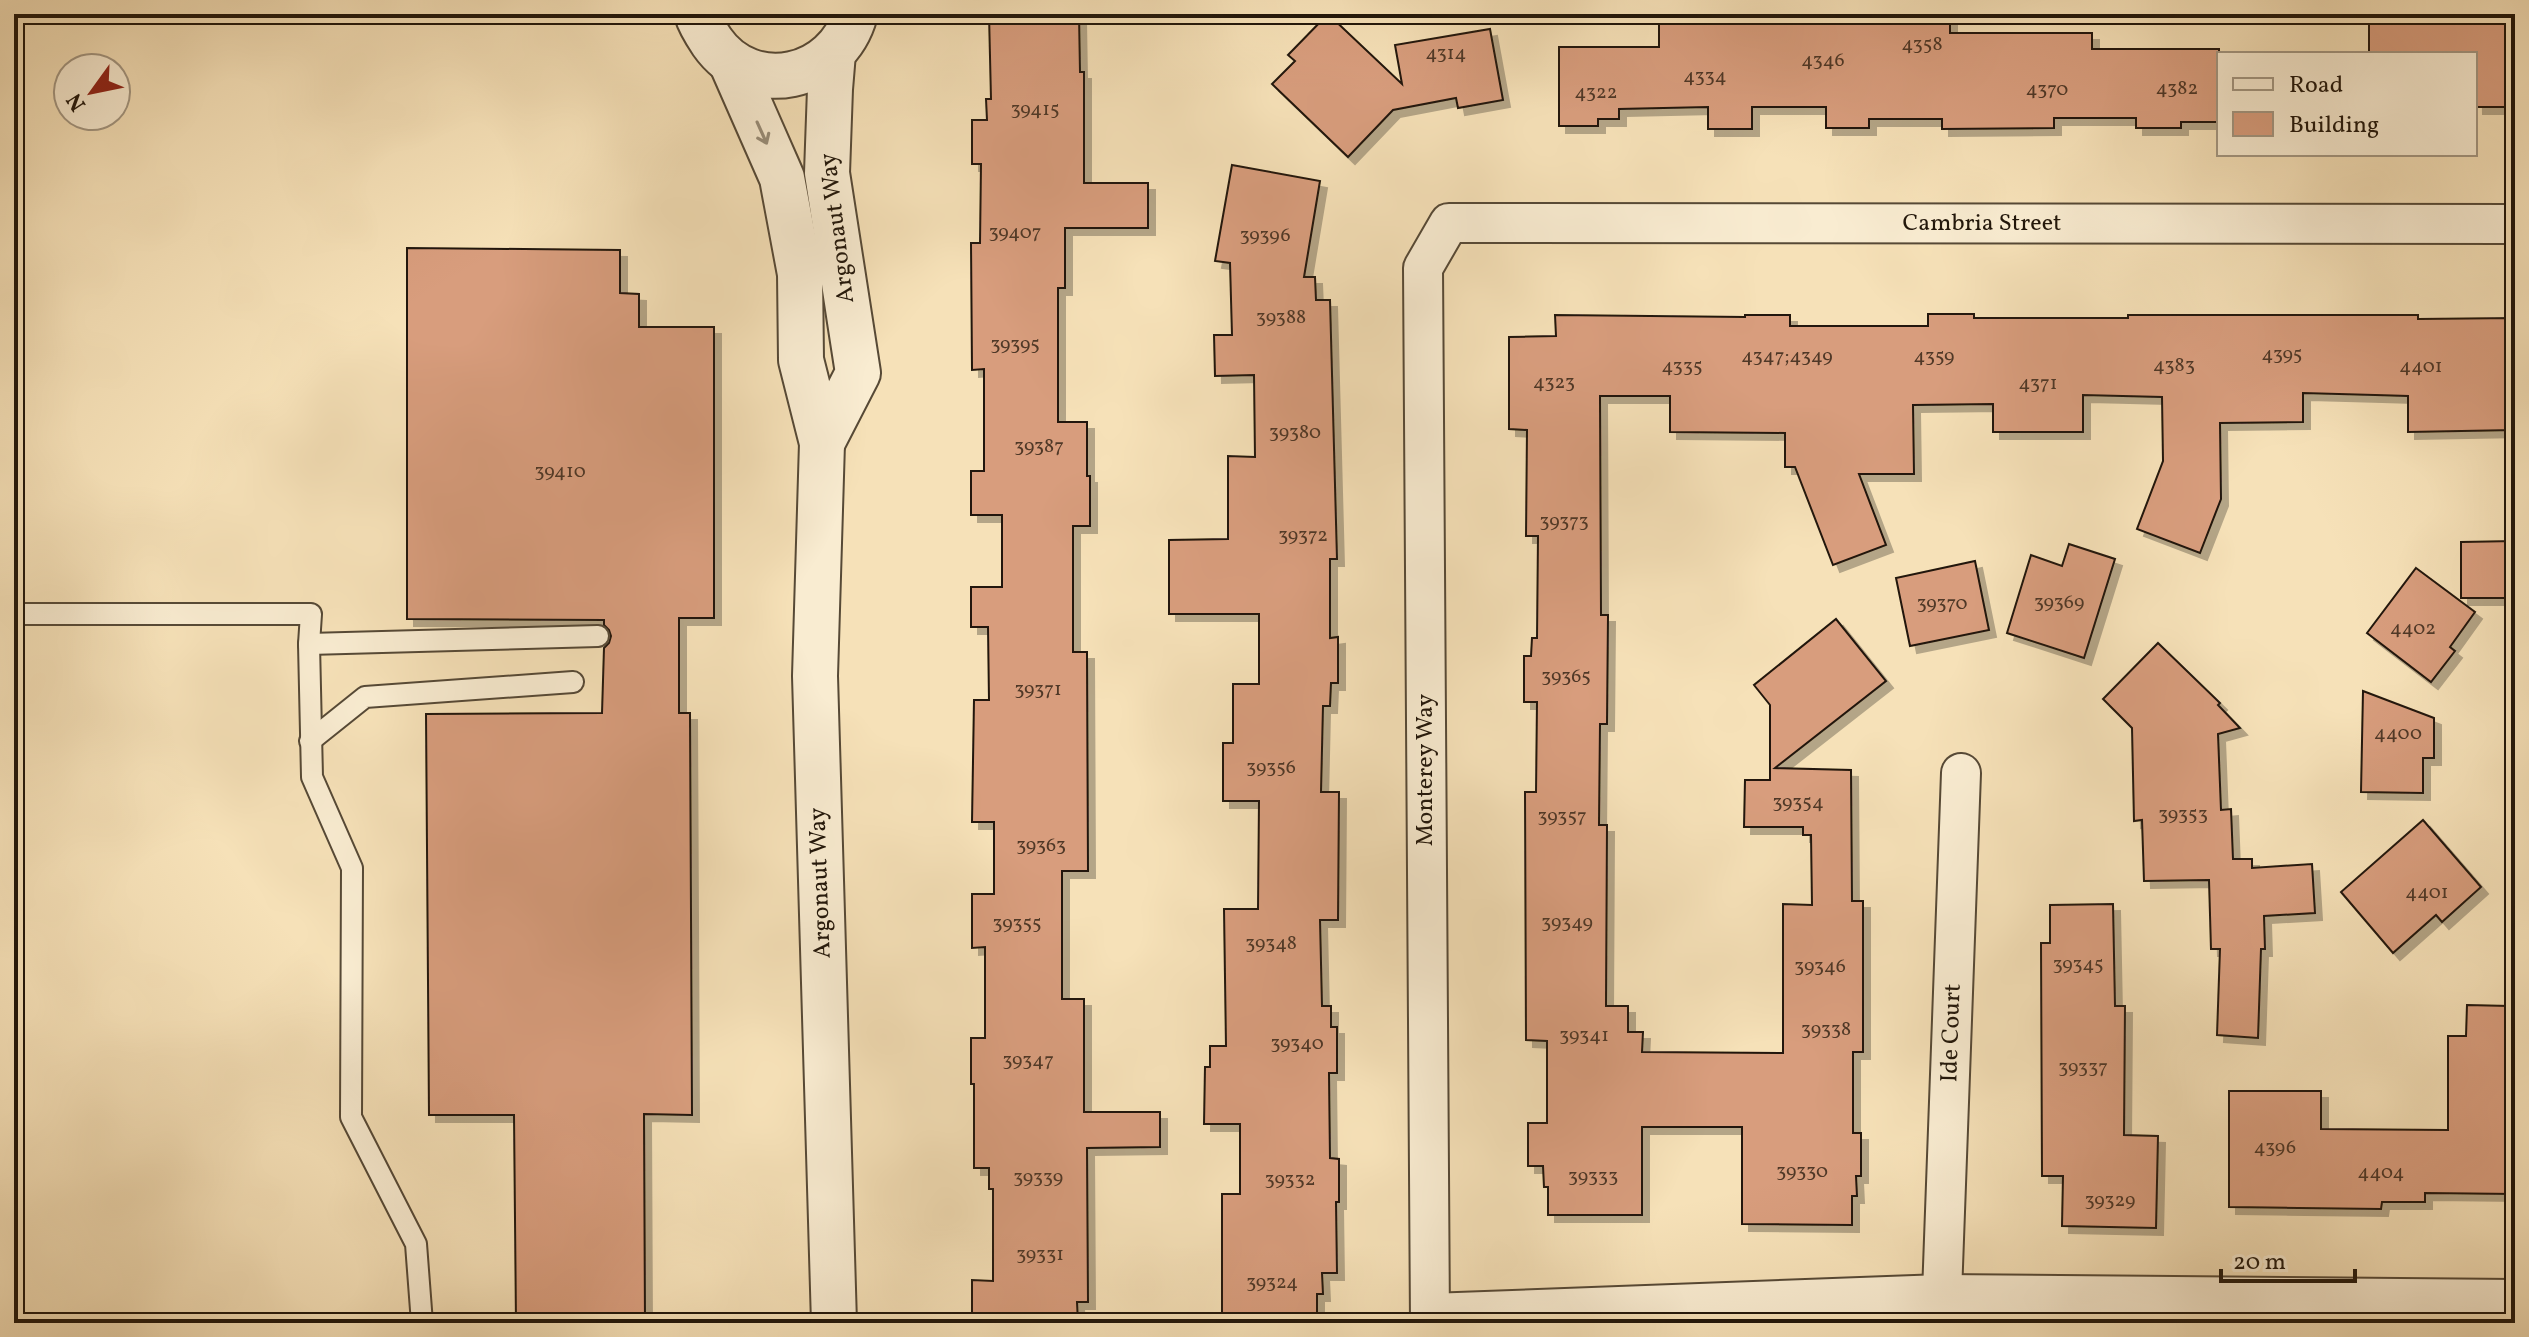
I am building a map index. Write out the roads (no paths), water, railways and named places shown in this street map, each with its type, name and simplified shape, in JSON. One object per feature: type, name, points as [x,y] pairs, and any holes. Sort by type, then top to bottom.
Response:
[{"type":"street","points":[[731,62],[752,72],[769,75],[804,71],[833,53],[844,39],[855,14]]},
{"type":"street","name":"Argonaut Way","points":[[694,15],[718,50],[731,62],[782,178],[800,274],[801,360],[822,443],[815,676],[834,1323]]},
{"type":"street","name":"Argonaut Way","points":[[822,443],[858,373],[827,173],[833,53]]},
{"type":"street","name":"Cambria Street","points":[[1449,223],[2515,224]]},
{"type":"street","name":"Monterey Way","points":[[1430,1318],[1423,268],[1449,223]]},
{"type":"street","name":"Ide Court","points":[[1942,1294],[1961,773]]},
{"type":"street","points":[[1430,1318],[1942,1294],[2515,1299]]},
{"type":"lane","points":[[14,614],[311,614],[312,777],[352,868],[351,1117],[416,1244],[422,1323]]},
{"type":"lane","points":[[309,644],[598,636]]},
{"type":"lane","points":[[310,741],[365,697],[573,682]]}]
